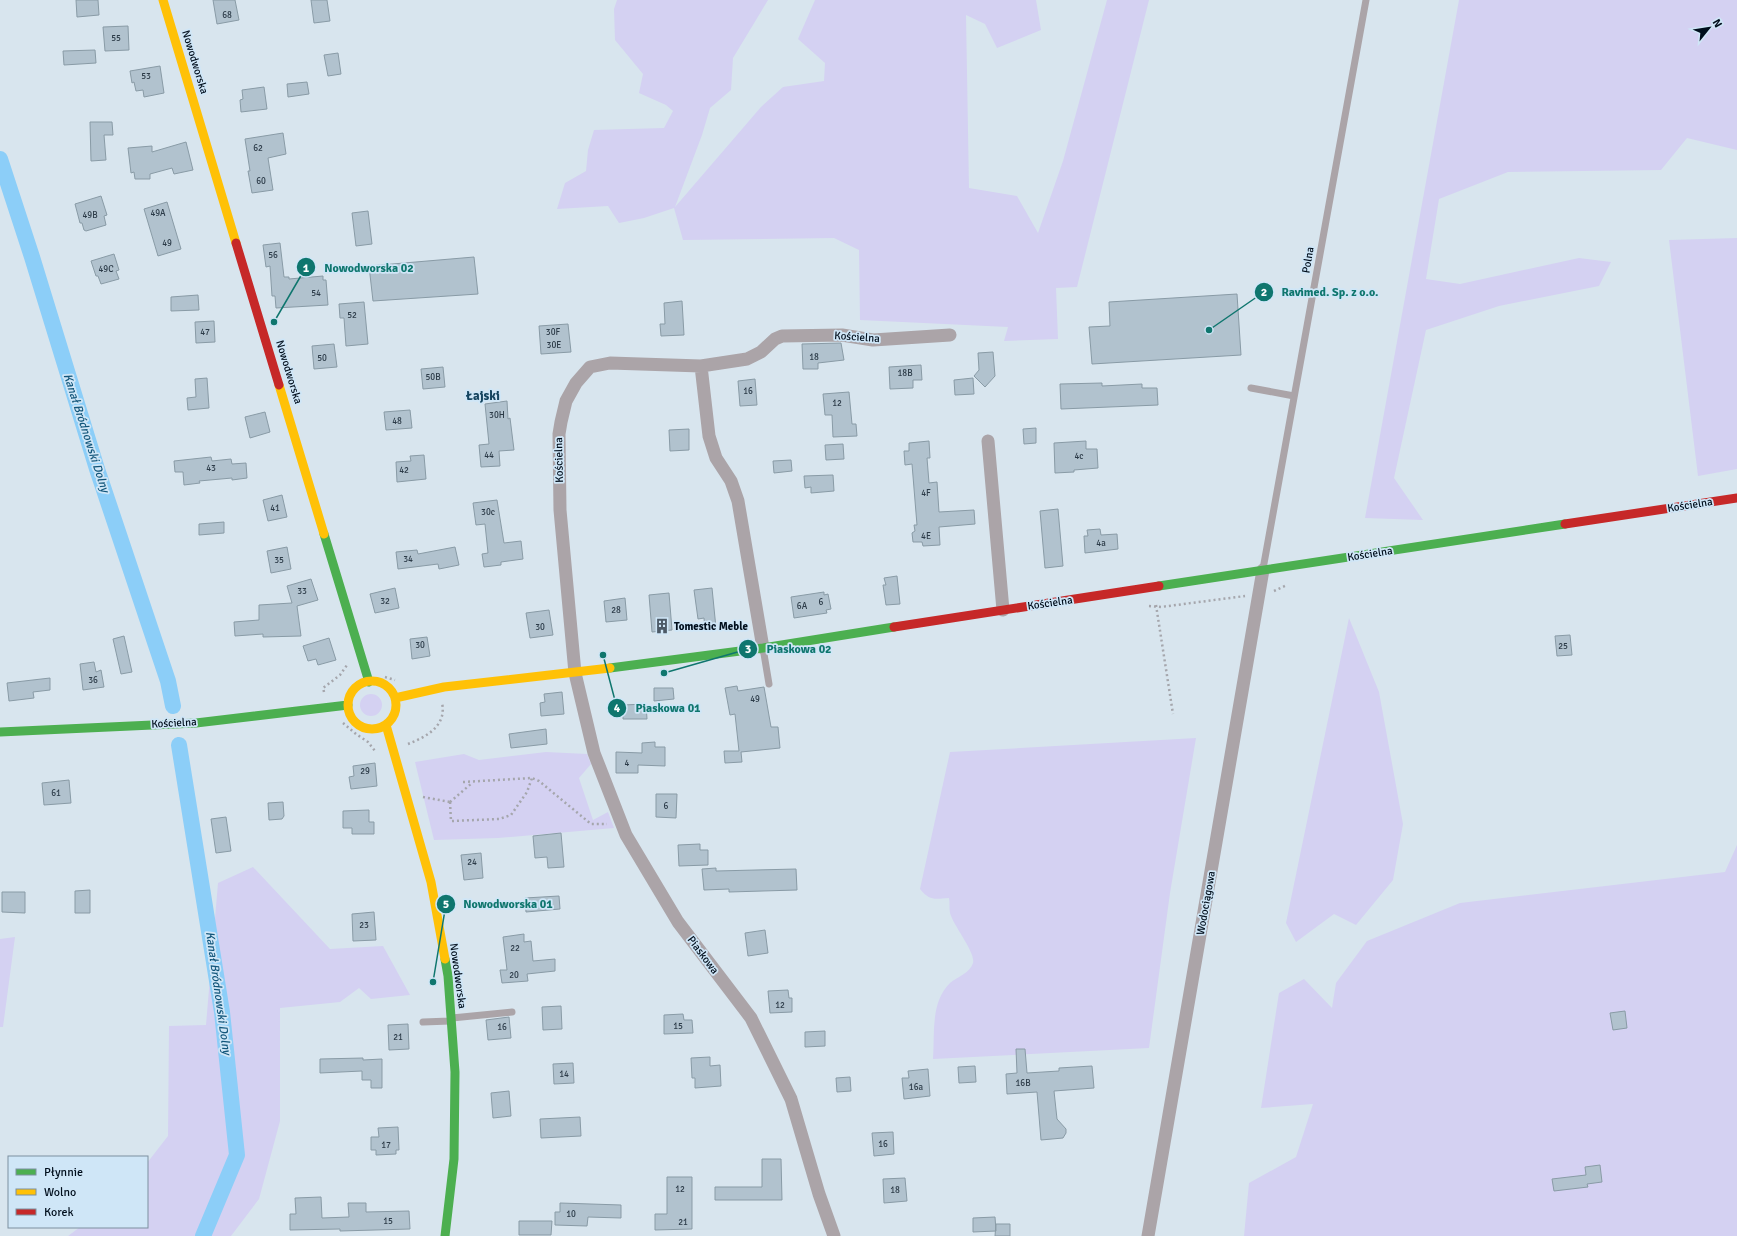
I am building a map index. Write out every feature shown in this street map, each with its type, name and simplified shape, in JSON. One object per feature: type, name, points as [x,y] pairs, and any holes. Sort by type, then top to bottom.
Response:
[{"type":"street","name":"Nowodworska","points":[[163,0],[369,682]]},
{"type":"street","name":"Kościelna","points":[[575,673],[560,510],[558,434],[566,402],[576,383],[590,367],[610,363],[701,366],[747,359],[760,352],[775,339],[782,336],[842,335],[873,340],[950,335]]},
{"type":"street","points":[[701,366],[709,436],[716,458],[731,481],[738,501],[763,648]]},
{"type":"street","points":[[988,441],[1003,610]]},
{"type":"street","name":"Kościelna","points":[[395,698],[444,687],[575,673],[763,648],[1737,498]]},
{"type":"street","name":"Wodociągowa","points":[[1148,1236],[1263,570]]},
{"type":"street","name":"Piaskowa","points":[[575,673],[594,753],[626,835],[678,922],[751,1018],[791,1099],[818,1194],[834,1236]]},
{"type":"street","points":[[377,682],[384,685],[391,691],[395,698],[395,712],[386,725],[378,729],[368,729],[358,725],[350,715],[348,705],[349,698],[354,690],[362,683],[377,682]]},
{"type":"street","name":"Kościelna","points":[[0,732],[196,722],[348,705]]},
{"type":"street","name":"Nowodworska","points":[[386,725],[431,882],[448,976],[455,1072],[454,1159],[444,1236]]},
{"type":"lane","name":"Polna","points":[[1263,570],[1366,0]]},
{"type":"lane","points":[[1251,388],[1294,396]]},
{"type":"lane","points":[[763,648],[769,684]]},
{"type":"lane","points":[[423,1022],[512,1012]]},
{"type":"path","points":[[1153,587],[1173,714]]},
{"type":"path","points":[[463,782],[472,783],[532,778],[539,781],[591,824],[612,824],[621,822]]},
{"type":"path","points":[[450,802],[451,821],[499,819],[511,814],[515,810],[527,792],[532,778]]},
{"type":"path","points":[[450,802],[472,783]]},
{"type":"path","points":[[418,796],[450,802]]},
{"type":"shaded area","points":[[617,0],[768,0],[733,58],[731,90],[710,108],[702,135],[675,207],[761,107],[783,87],[824,81],[825,63],[798,39],[815,0],[1036,0],[1041,30],[997,48],[985,24],[966,15],[969,188],[1017,196],[1038,233],[1063,161],[1107,0],[1149,0],[1077,287],[1056,288],[1058,339],[1004,341],[1008,327],[860,320],[859,250],[834,238],[683,240],[674,208],[644,218],[619,223],[608,206],[557,209],[565,183],[586,171],[588,150],[594,130],[664,128],[673,111],[666,105],[639,93],[643,74],[615,40],[614,9]]},
{"type":"shaded area","points":[[1459,0],[1737,0],[1737,150],[1687,138],[1661,170],[1508,172],[1439,199],[1426,279],[1460,284],[1579,258],[1611,262],[1599,286],[1499,306],[1426,330],[1394,478],[1423,520],[1365,518]]},
{"type":"shaded area","points":[[1737,238],[1737,469],[1698,476],[1669,240]]},
{"type":"shaded area","points":[[1349,618],[1379,692],[1403,824],[1393,880],[1356,925],[1334,914],[1296,942],[1286,923]]},
{"type":"shaded area","points":[[371,694],[379,697],[382,705],[379,713],[371,716],[363,713],[360,705],[363,697]]},
{"type":"shaded area","points":[[1196,738],[1170,893],[1149,1048],[933,1059],[936,1009],[939,1000],[950,983],[969,970],[973,963],[973,958],[968,946],[950,913],[949,898],[933,898],[927,896],[920,889],[950,752]]},
{"type":"shaded area","points":[[546,752],[587,754],[591,764],[579,778],[593,820],[608,812],[614,828],[498,838],[434,840],[415,762],[464,754],[479,760]]},
{"type":"shaded area","points":[[1737,845],[1737,1236],[1244,1236],[1249,1183],[1296,1157],[1313,1104],[1261,1108],[1279,993],[1304,979],[1332,1008],[1336,983],[1367,941],[1460,903],[1725,872]]},
{"type":"shaded area","points":[[253,867],[330,949],[383,946],[410,995],[371,999],[359,988],[340,1002],[280,1008],[280,1121],[259,1199],[231,1236],[68,1236],[79,1228],[148,1228],[148,1162],[168,1136],[169,1026],[206,1025],[218,883]]},
{"type":"shaded area","points":[[15,937],[3,1027],[0,1027],[0,939]]},
{"type":"building","points":[[76,0],[98,0],[99,15],[77,17]]},
{"type":"building","points":[[213,0],[235,0],[239,20],[217,24]]},
{"type":"building","points":[[311,0],[327,0],[330,21],[314,23]]},
{"type":"building","points":[[128,26],[129,50],[105,51],[103,27]]},
{"type":"building","points":[[95,50],[96,63],[64,65],[63,51]]},
{"type":"building","points":[[338,53],[341,74],[328,76],[324,55]]},
{"type":"building","points":[[160,66],[164,93],[144,97],[143,90],[136,91],[134,82],[132,83],[130,71]]},
{"type":"building","points":[[307,82],[309,94],[288,97],[287,84]]},
{"type":"building","points":[[264,87],[267,109],[241,112],[240,100],[243,99],[242,90]]},
{"type":"building","points":[[90,122],[112,122],[113,135],[104,135],[106,160],[91,161]]},
{"type":"building","points":[[283,133],[286,154],[268,158],[273,190],[252,193],[245,139]]},
{"type":"building","points":[[186,142],[193,170],[174,174],[172,168],[150,174],[150,179],[135,179],[134,172],[131,173],[128,148],[152,146],[152,152]]},
{"type":"building","points":[[101,196],[107,215],[104,216],[106,225],[86,231],[84,230],[82,223],[80,223],[75,204]]},
{"type":"building","points":[[167,202],[181,249],[158,256],[144,209]]},
{"type":"building","points":[[368,211],[372,244],[356,246],[352,213]]},
{"type":"building","points":[[280,243],[284,277],[289,277],[289,279],[323,276],[323,280],[326,280],[328,305],[276,308],[275,296],[272,296],[270,266],[266,267],[263,245]]},
{"type":"building","points":[[114,254],[119,270],[116,271],[119,279],[101,284],[98,276],[96,276],[91,261]]},
{"type":"building","points":[[474,257],[478,294],[373,301],[369,266]]},
{"type":"building","points":[[1237,294],[1241,355],[1092,364],[1089,327],[1110,326],[1109,302]]},
{"type":"building","points":[[198,295],[199,310],[171,311],[171,297]]},
{"type":"building","points":[[682,301],[684,335],[661,336],[660,324],[665,324],[664,303]]},
{"type":"building","points":[[364,302],[368,344],[346,346],[344,318],[340,318],[339,304]]},
{"type":"building","points":[[214,321],[215,342],[196,343],[195,322]]},
{"type":"building","points":[[568,324],[571,352],[541,354],[539,326]]},
{"type":"building","points":[[841,343],[844,360],[818,363],[818,369],[803,369],[802,344]]},
{"type":"building","points":[[334,344],[337,367],[314,369],[312,346]]},
{"type":"building","points":[[993,352],[995,376],[985,387],[974,376],[979,370],[978,353]]},
{"type":"building","points":[[921,365],[922,380],[913,380],[913,388],[890,389],[889,367]]},
{"type":"building","points":[[443,367],[445,387],[423,389],[421,369]]},
{"type":"building","points":[[207,378],[209,408],[188,410],[187,398],[196,397],[195,379]]},
{"type":"building","points":[[973,378],[974,394],[955,395],[954,380]]},
{"type":"building","points":[[755,379],[757,405],[740,406],[738,381]]},
{"type":"building","points":[[1102,383],[1102,386],[1142,384],[1142,388],[1157,388],[1158,405],[1061,409],[1060,384]]},
{"type":"building","points":[[849,392],[852,424],[856,424],[857,436],[833,437],[832,415],[825,415],[823,394]]},
{"type":"building","points":[[507,401],[508,419],[510,418],[514,450],[499,451],[500,466],[481,467],[479,445],[489,444],[485,404]]},
{"type":"building","points":[[410,410],[412,428],[386,430],[384,412]]},
{"type":"building","points":[[265,412],[270,432],[250,438],[245,417]]},
{"type":"building","points":[[1036,428],[1036,443],[1024,444],[1023,429]]},
{"type":"building","points":[[689,429],[689,450],[670,451],[669,430]]},
{"type":"building","points":[[929,441],[930,458],[927,458],[929,483],[937,482],[939,512],[974,510],[975,524],[939,527],[940,545],[923,546],[922,542],[913,542],[912,533],[915,531],[914,525],[917,525],[912,464],[905,465],[904,451],[909,451],[909,443]]},
{"type":"building","points":[[1086,441],[1086,449],[1097,449],[1098,468],[1074,470],[1074,472],[1055,473],[1054,443]]},
{"type":"building","points":[[843,444],[844,459],[826,460],[825,445]]},
{"type":"building","points":[[424,455],[426,479],[397,482],[396,462],[411,461],[410,456]]},
{"type":"building","points":[[211,457],[212,461],[231,459],[232,464],[246,463],[247,478],[199,481],[200,483],[184,485],[183,472],[175,472],[174,461]]},
{"type":"building","points":[[791,460],[792,471],[774,473],[773,461]]},
{"type":"building","points":[[833,475],[834,491],[811,493],[811,487],[805,488],[804,476]]},
{"type":"building","points":[[282,495],[287,517],[268,521],[263,500]]},
{"type":"building","points":[[497,500],[504,543],[521,541],[523,559],[501,562],[501,565],[484,567],[482,554],[488,553],[485,524],[476,525],[473,503]]},
{"type":"building","points":[[1058,509],[1063,566],[1045,568],[1040,511]]},
{"type":"building","points":[[224,522],[224,533],[199,535],[199,524]]},
{"type":"building","points":[[1100,529],[1101,535],[1117,534],[1118,549],[1085,553],[1084,536],[1088,536],[1087,530]]},
{"type":"building","points":[[287,547],[291,569],[271,573],[267,551]]},
{"type":"building","points":[[455,547],[459,565],[439,569],[438,564],[398,569],[396,552],[417,550],[418,554]]},
{"type":"building","points":[[897,576],[900,604],[886,605],[883,585],[886,585],[884,578]]},
{"type":"building","points":[[311,579],[318,600],[297,606],[301,636],[263,637],[263,634],[235,636],[234,622],[259,620],[259,605],[292,603],[287,586]]},
{"type":"building","points":[[395,588],[399,608],[375,613],[370,594]]},
{"type":"building","points":[[712,588],[716,628],[705,630],[704,618],[698,619],[694,590]]},
{"type":"building","points":[[824,592],[824,595],[828,594],[831,609],[826,610],[827,613],[794,618],[791,597]]},
{"type":"building","points":[[669,593],[672,630],[652,632],[649,595]]},
{"type":"building","points":[[625,598],[627,620],[606,622],[604,601]]},
{"type":"building","points":[[549,610],[553,635],[530,638],[526,613]]},
{"type":"building","points":[[1570,635],[1572,655],[1557,656],[1555,636]]},
{"type":"building","points":[[124,636],[132,672],[121,674],[113,639]]},
{"type":"building","points":[[427,637],[430,656],[412,659],[410,639]]},
{"type":"building","points":[[329,638],[336,660],[318,665],[316,659],[308,661],[303,646]]},
{"type":"building","points":[[94,662],[96,672],[101,670],[104,687],[83,690],[80,664]]},
{"type":"building","points":[[50,678],[50,690],[33,692],[34,698],[9,701],[7,683]]},
{"type":"building","points":[[737,686],[738,691],[764,687],[771,727],[778,727],[780,748],[741,752],[742,762],[725,763],[724,751],[739,751],[735,714],[730,715],[725,688]]},
{"type":"building","points":[[654,688],[673,688],[674,699],[654,701]]},
{"type":"building","points":[[562,692],[564,714],[541,716],[540,703],[545,702],[544,694]]},
{"type":"building","points":[[646,704],[647,719],[623,719],[623,705]]},
{"type":"building","points":[[546,729],[547,744],[511,748],[509,734]]},
{"type":"building","points":[[655,742],[655,747],[665,747],[665,766],[638,765],[638,773],[616,773],[616,752],[642,753],[642,743]]},
{"type":"building","points":[[375,763],[377,786],[351,789],[349,777],[354,776],[353,766]]},
{"type":"building","points":[[69,780],[71,803],[44,805],[42,783]]},
{"type":"building","points":[[656,794],[677,794],[676,818],[656,817]]},
{"type":"building","points":[[283,802],[284,816],[282,819],[269,820],[268,803]]},
{"type":"building","points":[[369,810],[369,822],[374,822],[374,834],[352,834],[352,828],[343,828],[343,811]]},
{"type":"building","points":[[226,817],[231,851],[216,853],[211,819]]},
{"type":"building","points":[[561,833],[564,867],[548,868],[547,857],[535,858],[533,836]]},
{"type":"building","points":[[700,844],[700,850],[708,850],[708,865],[679,866],[678,845]]},
{"type":"building","points":[[481,853],[483,878],[464,880],[461,855]]},
{"type":"building","points":[[716,868],[716,871],[796,869],[797,890],[729,892],[729,889],[704,890],[702,869]]},
{"type":"building","points":[[90,890],[90,913],[75,913],[75,891]]},
{"type":"building","points":[[2,892],[25,892],[25,913],[2,912]]},
{"type":"building","points":[[559,896],[560,909],[526,912],[525,898]]},
{"type":"building","points":[[374,912],[376,940],[353,941],[352,914]]},
{"type":"building","points":[[765,930],[768,953],[748,956],[745,933]]},
{"type":"building","points":[[524,934],[524,942],[531,941],[533,961],[555,959],[555,971],[527,974],[528,981],[502,983],[500,970],[507,970],[503,937]]},
{"type":"building","points":[[788,990],[789,998],[792,998],[792,1012],[770,1013],[768,991]]},
{"type":"building","points":[[561,1006],[562,1029],[543,1030],[542,1007]]},
{"type":"building","points":[[1625,1011],[1627,1028],[1613,1030],[1610,1013]]},
{"type":"building","points":[[683,1014],[684,1020],[692,1020],[693,1033],[664,1034],[664,1015]]},
{"type":"building","points":[[509,1017],[511,1038],[488,1040],[486,1020]]},
{"type":"building","points":[[408,1024],[409,1049],[389,1050],[388,1025]]},
{"type":"building","points":[[825,1031],[825,1046],[805,1047],[805,1032]]},
{"type":"building","points":[[1016,1049],[1025,1049],[1027,1073],[1059,1071],[1059,1068],[1092,1066],[1094,1088],[1054,1091],[1057,1119],[1066,1129],[1066,1133],[1063,1138],[1041,1140],[1037,1092],[1007,1094],[1006,1074],[1017,1073]]},
{"type":"building","points":[[710,1057],[710,1066],[720,1065],[721,1086],[695,1088],[695,1078],[692,1078],[691,1058]]},
{"type":"building","points":[[363,1058],[363,1060],[382,1059],[382,1088],[371,1088],[371,1080],[362,1080],[362,1071],[320,1073],[320,1059]]},
{"type":"building","points":[[573,1063],[574,1083],[554,1084],[553,1064]]},
{"type":"building","points":[[975,1066],[976,1082],[959,1083],[958,1067]]},
{"type":"building","points":[[928,1069],[930,1096],[904,1099],[902,1078],[909,1078],[908,1071]]},
{"type":"building","points":[[850,1077],[851,1091],[837,1092],[836,1078]]},
{"type":"building","points":[[509,1091],[511,1116],[493,1118],[491,1093]]},
{"type":"building","points":[[580,1117],[581,1136],[541,1138],[540,1119]]},
{"type":"building","points":[[398,1127],[399,1150],[396,1150],[396,1154],[376,1155],[376,1150],[371,1150],[371,1137],[379,1137],[378,1128]]},
{"type":"building","points":[[893,1132],[894,1154],[874,1156],[872,1133]]},
{"type":"building","points":[[762,1159],[781,1159],[782,1200],[715,1200],[715,1187],[762,1187]]},
{"type":"building","points":[[1600,1165],[1602,1182],[1587,1184],[1588,1187],[1554,1191],[1552,1179],[1586,1175],[1585,1167]]},
{"type":"building","points":[[667,1177],[692,1177],[692,1229],[655,1230],[655,1214],[667,1214]]},
{"type":"building","points":[[905,1178],[907,1201],[884,1203],[883,1179]]},
{"type":"building","points":[[321,1197],[322,1218],[349,1217],[348,1203],[366,1203],[366,1212],[409,1211],[410,1229],[340,1231],[340,1229],[290,1230],[290,1214],[296,1214],[295,1198]]},
{"type":"building","points":[[560,1203],[621,1205],[621,1218],[588,1217],[587,1226],[555,1225],[555,1212],[560,1212]]},
{"type":"building","points":[[995,1217],[996,1231],[973,1232],[973,1218]]},
{"type":"building","points":[[519,1221],[552,1221],[551,1235],[519,1235]]},
{"type":"building","points":[[996,1224],[1010,1224],[1010,1236],[995,1236]]},
{"type":"waterway","name":"Kanał Bródnowski Dolny","points":[[0,159],[32,257],[97,469],[168,681],[173,706]]},
{"type":"waterway","name":"Kanał Bródnowski Dolny","points":[[179,745],[222,1012],[237,1155],[203,1236]]},
{"type":"traffic: fast","points":[[1159,586],[1565,524]]},
{"type":"traffic: fast","points":[[324,534],[369,682]]},
{"type":"traffic: fast","points":[[610,668],[763,648],[894,627]]},
{"type":"traffic: fast","points":[[0,732],[196,723],[348,705]]},
{"type":"traffic: fast","points":[[445,959],[448,976],[455,1072],[454,1159],[445,1236]]},
{"type":"traffic: slow","points":[[163,0],[236,243]]},
{"type":"traffic: slow","points":[[279,385],[324,534]]},
{"type":"traffic: slow","points":[[395,698],[444,687],[610,668]]},
{"type":"traffic: slow","points":[[372,681],[381,683],[389,688],[394,696],[396,705],[394,714],[389,722],[381,727],[372,729],[363,727],[355,722],[350,714],[348,705],[350,696],[355,688],[363,683],[372,681]]},
{"type":"traffic: slow","points":[[386,725],[431,882],[445,959]]},
{"type":"traffic: jam","points":[[236,243],[279,385]]},
{"type":"traffic: jam","points":[[1565,524],[1737,498]]},
{"type":"traffic: jam","points":[[894,627],[1159,586]]},
{"type":"place","name":"Nowodworska 02","points":[[274,322]]},
{"type":"place","name":"Ravimed. Sp. z o.o.","points":[[1209,330]]},
{"type":"place","name":"Tomestic Meble","points":[[662,626]]},
{"type":"place","name":"Piaskowa 01","points":[[603,655]]},
{"type":"place","name":"Piaskowa 02","points":[[664,673]]},
{"type":"place","name":"Nowodworska 01","points":[[433,982]]},
{"type":"district","name":"Łajski","points":[[483,396]]}]
